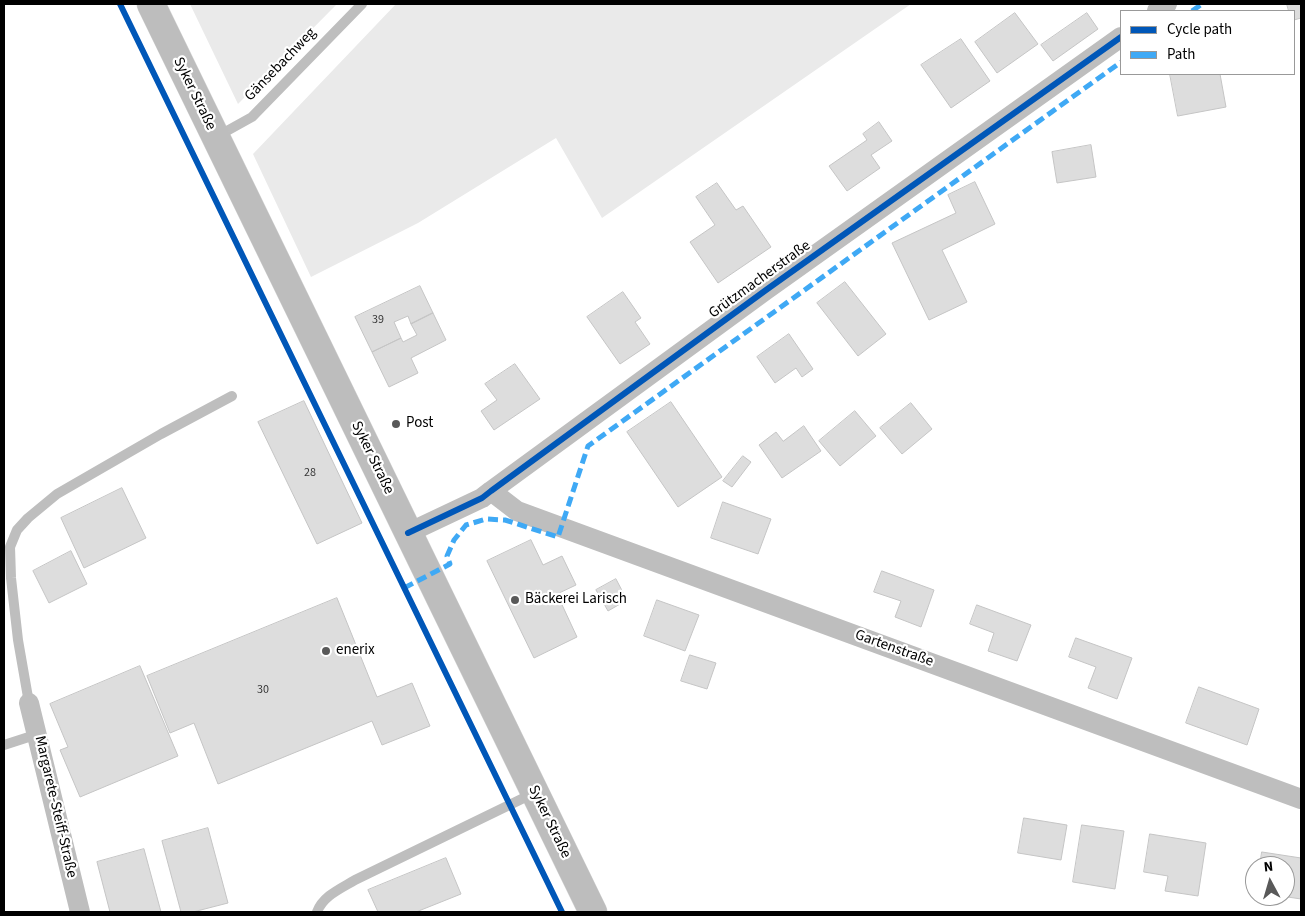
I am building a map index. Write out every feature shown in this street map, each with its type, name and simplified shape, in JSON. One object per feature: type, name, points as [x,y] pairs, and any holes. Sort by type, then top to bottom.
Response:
[{"type":"main road","name":"Syker Straße","points":[[151,4],[593,912]]},
{"type":"street","name":"Grützmacherstraße","points":[[408,533],[482,498],[766,290],[1120,38]]},
{"type":"street","name":"Gartenstraße","points":[[491,491],[517,511],[1301,799]]},
{"type":"street","name":"Margarete-Steiff-Straße","points":[[29,703],[80,912]]},
{"type":"lane","name":"Gänsebachweg","points":[[215,138],[252,117],[362,4]]},
{"type":"lane","points":[[29,703],[18,640],[11,578],[10,547],[17,530],[28,518],[57,494],[161,434],[232,396]]},
{"type":"lane","points":[[4,745],[38,734]]},
{"type":"lane","points":[[317,912],[328,896],[354,880],[535,793]]},
{"type":"shaded area","points":[[190,4],[337,4],[238,104]]},
{"type":"shaded area","points":[[396,4],[911,4],[602,218],[556,138],[418,223],[311,277],[253,154]]},
{"type":"building","points":[[1287,4],[1301,4],[1301,18],[1295,20],[1295,10],[1289,10]]},
{"type":"building","points":[[1015,13],[1038,44],[997,73],[975,42]]},
{"type":"building","points":[[1087,13],[1098,29],[1053,61],[1041,45]]},
{"type":"building","points":[[961,39],[990,81],[951,108],[921,65]]},
{"type":"building","points":[[1170,75],[1220,75],[1226,107],[1178,116]]},
{"type":"building","points":[[879,122],[892,141],[871,155],[880,168],[847,191],[829,166],[867,140],[863,134]]},
{"type":"building","points":[[1091,145],[1096,177],[1057,183],[1052,152]]},
{"type":"building","points":[[975,182],[995,224],[942,250],[967,302],[929,320],[892,243],[956,213],[948,195]]},
{"type":"building","points":[[717,183],[736,210],[743,206],[771,247],[718,283],[690,242],[715,225],[696,197]]},
{"type":"building","points":[[845,282],[886,334],[858,356],[817,303]]},
{"type":"building","points":[[420,286],[433,313],[411,324],[408,316],[394,322],[401,338],[372,352],[355,317]]},
{"type":"building","points":[[623,292],[641,318],[635,322],[650,344],[620,364],[587,317]]},
{"type":"building","points":[[433,313],[446,340],[411,358],[418,373],[389,387],[372,352],[401,338],[403,342],[417,335],[411,324]]},
{"type":"building","points":[[789,334],[813,369],[802,377],[796,368],[775,383],[757,357]]},
{"type":"building","points":[[515,364],[540,399],[494,430],[481,411],[497,400],[485,384]]},
{"type":"building","points":[[304,401],[362,523],[317,544],[258,422]]},
{"type":"building","points":[[671,402],[722,477],[678,507],[627,432]]},
{"type":"building","points":[[911,403],[932,429],[902,454],[880,428]]},
{"type":"building","points":[[855,411],[876,436],[840,466],[819,441]]},
{"type":"building","points":[[804,426],[821,451],[782,478],[759,445],[776,432],[783,441]]},
{"type":"building","points":[[743,456],[751,462],[732,487],[723,481]]},
{"type":"building","points":[[122,488],[146,538],[84,568],[61,518]]},
{"type":"building","points":[[723,502],[771,519],[758,554],[711,538]]},
{"type":"building","points":[[531,540],[543,565],[562,556],[576,585],[557,594],[577,637],[534,658],[487,561]]},
{"type":"building","points":[[71,551],[87,584],[49,603],[33,571]]},
{"type":"building","points":[[882,571],[934,590],[921,627],[895,617],[901,601],[874,592]]},
{"type":"building","points":[[616,579],[627,600],[608,611],[596,590]]},
{"type":"building","points":[[337,598],[377,697],[412,683],[430,726],[382,745],[372,721],[218,784],[194,723],[170,733],[147,676]]},
{"type":"building","points":[[657,600],[699,615],[685,651],[644,636]]},
{"type":"building","points":[[977,605],[1031,625],[1017,661],[988,651],[994,633],[970,624]]},
{"type":"building","points":[[1076,638],[1132,658],[1117,699],[1088,688],[1096,667],[1069,657]]},
{"type":"building","points":[[690,655],[716,663],[707,689],[681,681]]},
{"type":"building","points":[[140,666],[178,756],[80,797],[60,750],[68,747],[50,704]]},
{"type":"building","points":[[1199,687],[1259,709],[1247,745],[1186,723]]},
{"type":"building","points":[[1024,818],[1067,825],[1061,860],[1018,853]]},
{"type":"building","points":[[1082,825],[1124,831],[1115,889],[1073,882]]},
{"type":"building","points":[[208,828],[228,903],[193,912],[181,912],[162,841]]},
{"type":"building","points":[[1150,834],[1206,843],[1198,896],[1165,891],[1168,876],[1144,872]]},
{"type":"building","points":[[144,849],[161,912],[110,912],[97,862]]},
{"type":"building","points":[[1262,852],[1288,856],[1261,856]]},
{"type":"building","points":[[1295,857],[1301,858],[1301,899],[1295,898]]},
{"type":"building","points":[[446,858],[461,894],[416,912],[378,912],[368,890]]},
{"type":"marked path","points":[[1193,10],[1202,4]]},
{"type":"marked path","points":[[404,588],[450,564],[447,556],[454,540],[466,525],[486,519],[505,520],[558,537],[588,446],[1120,63]]},
{"type":"cycle path","points":[[120,4],[562,912]]},
{"type":"cycle path","points":[[408,533],[482,498],[766,290],[1120,38]]},
{"type":"place","name":"Post","points":[[396,424]]},
{"type":"place","name":"Bäckerei Larisch","points":[[515,600]]},
{"type":"place","name":"enerix","points":[[326,651]]}]
